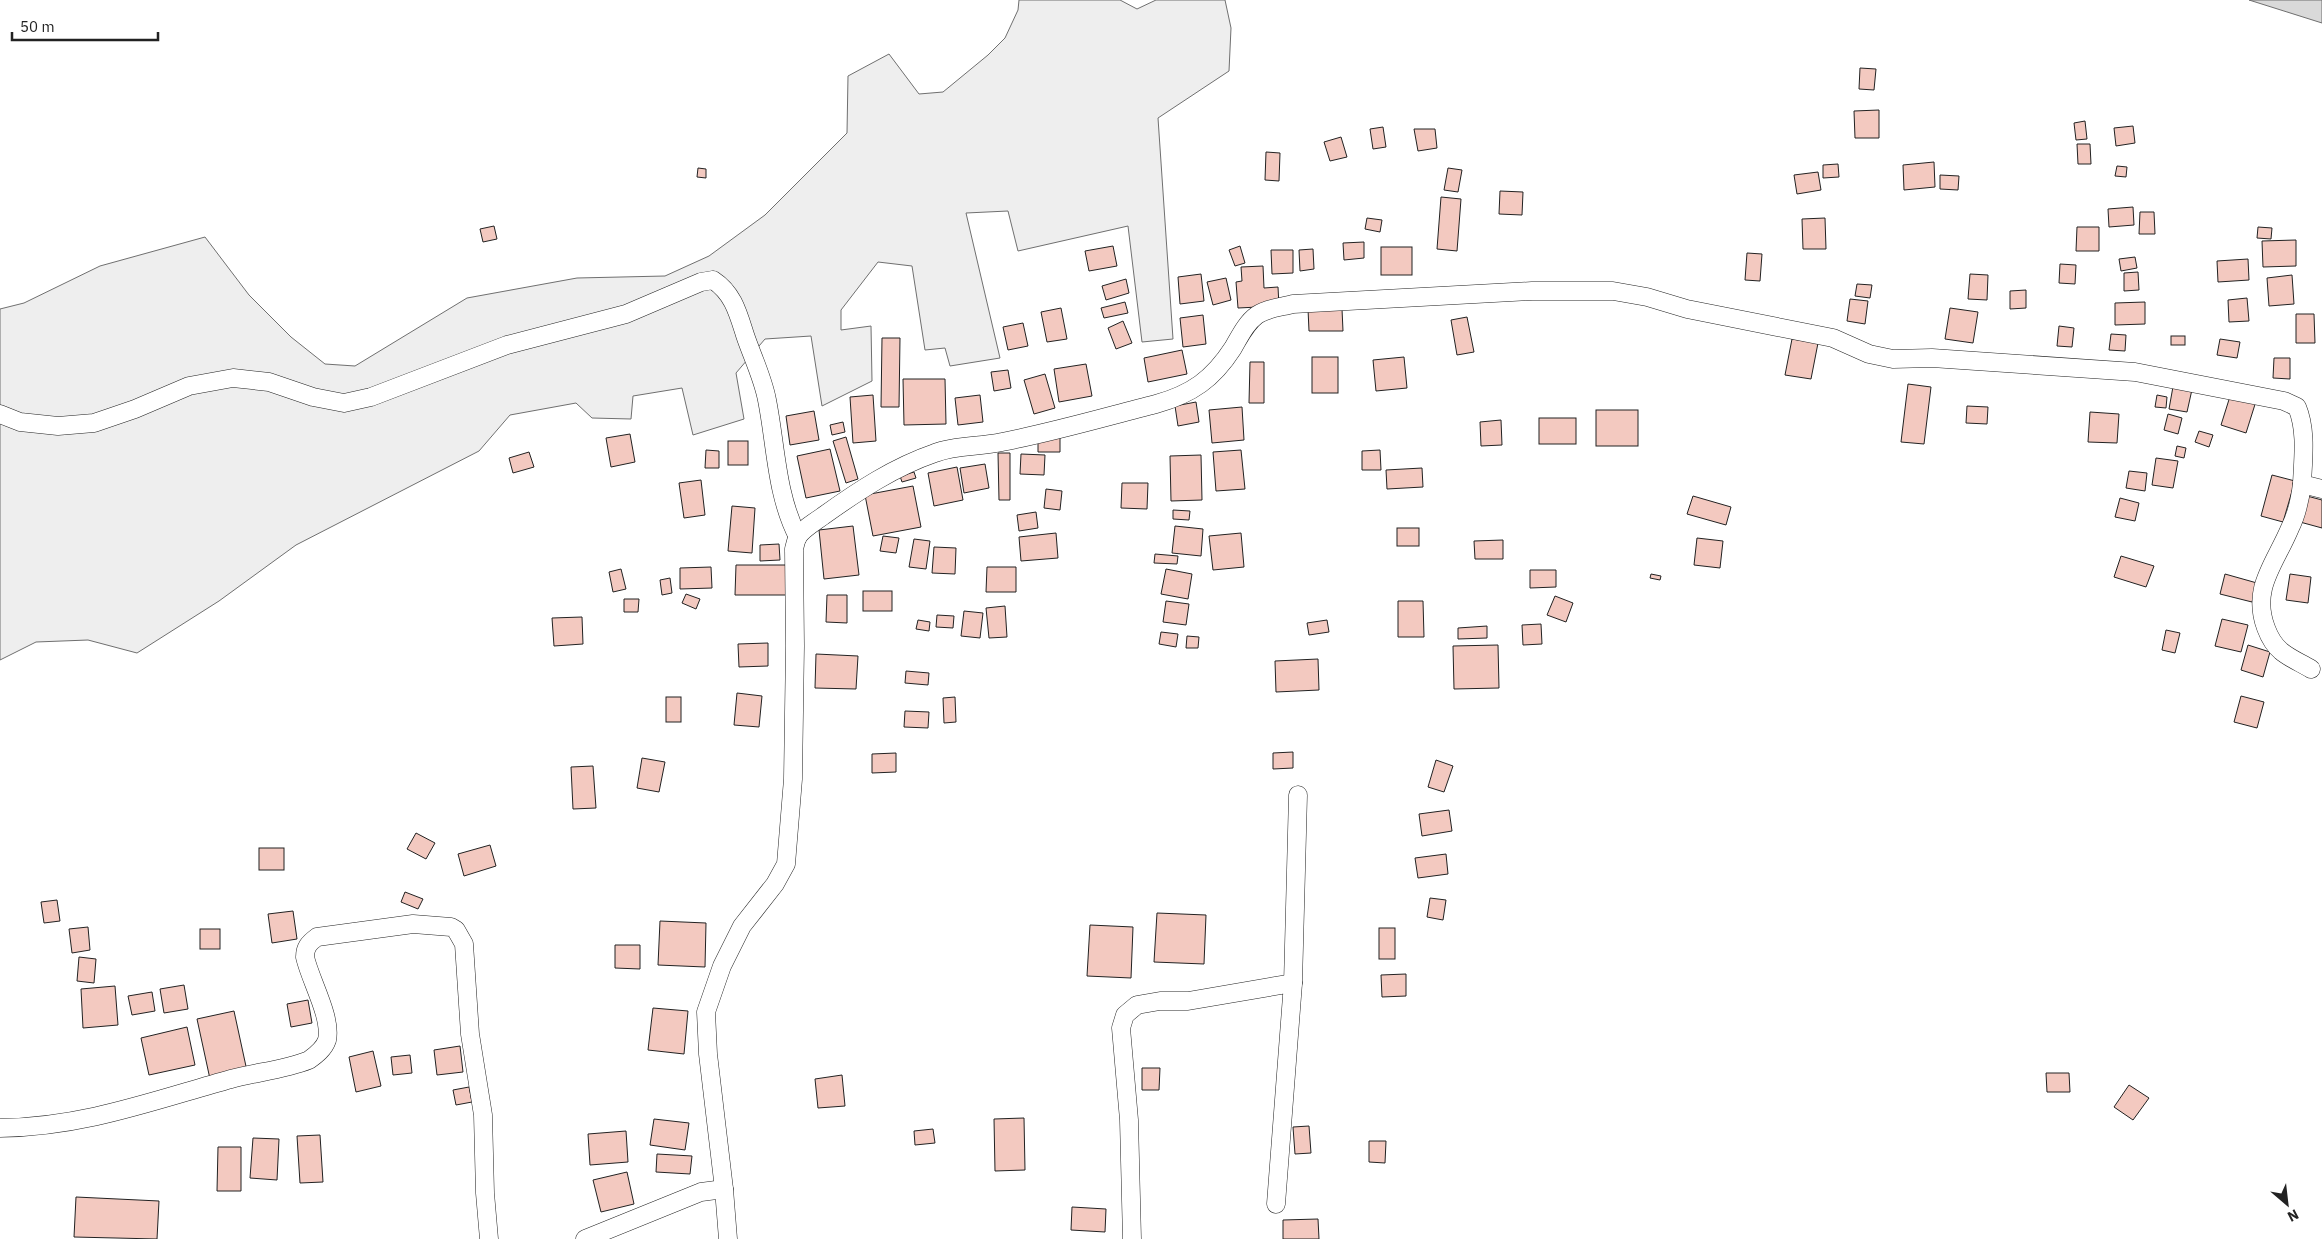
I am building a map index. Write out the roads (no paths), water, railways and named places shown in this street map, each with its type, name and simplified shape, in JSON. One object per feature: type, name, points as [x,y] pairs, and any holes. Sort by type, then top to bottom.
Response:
[{"type":"street","points":[[0,414],[20,422],[58,426],[94,422],[135,409],[189,386],[233,378],[269,382],[313,397],[344,403],[370,397],[507,346],[626,314],[701,282],[713,280],[729,293],[736,308],[766,398],[773,448],[788,518],[798,536]]},
{"type":"street","points":[[728,1239],[708,1054],[706,1012],[722,966],[742,926],[774,884],[786,864],[793,779],[795,646],[793,566],[794,549],[798,536],[866,486],[935,453],[961,447],[1000,443],[1061,429],[1190,392],[1209,380],[1226,358],[1248,323],[1258,314],[1293,304],[1532,291],[1613,291],[1647,297],[1687,309],[1833,338],[1868,354],[1893,359],[1932,358],[2135,372],[2284,401],[2297,407],[2301,418],[2304,461],[2302,484],[2296,512],[2264,581],[2260,599],[2262,615],[2269,635],[2280,651],[2310,669]]},
{"type":"street","points":[[2302,484],[2322,489]]},
{"type":"street","points":[[1276,1204],[1293,983],[1298,795]]},
{"type":"street","points":[[0,1128],[75,1121],[137,1108],[232,1079],[309,1060],[318,1054],[327,1039],[325,1018],[305,957],[305,950],[309,943],[317,937],[413,924],[442,925],[456,930],[464,944],[470,1034],[483,1116],[485,1194],[489,1239]]},
{"type":"street","points":[[1132,1239],[1130,1120],[1121,1028],[1125,1015],[1137,1005],[1160,1001],[1188,1001],[1293,983]]},
{"type":"street","points":[[585,1239],[701,1192],[724,1189]]}]
